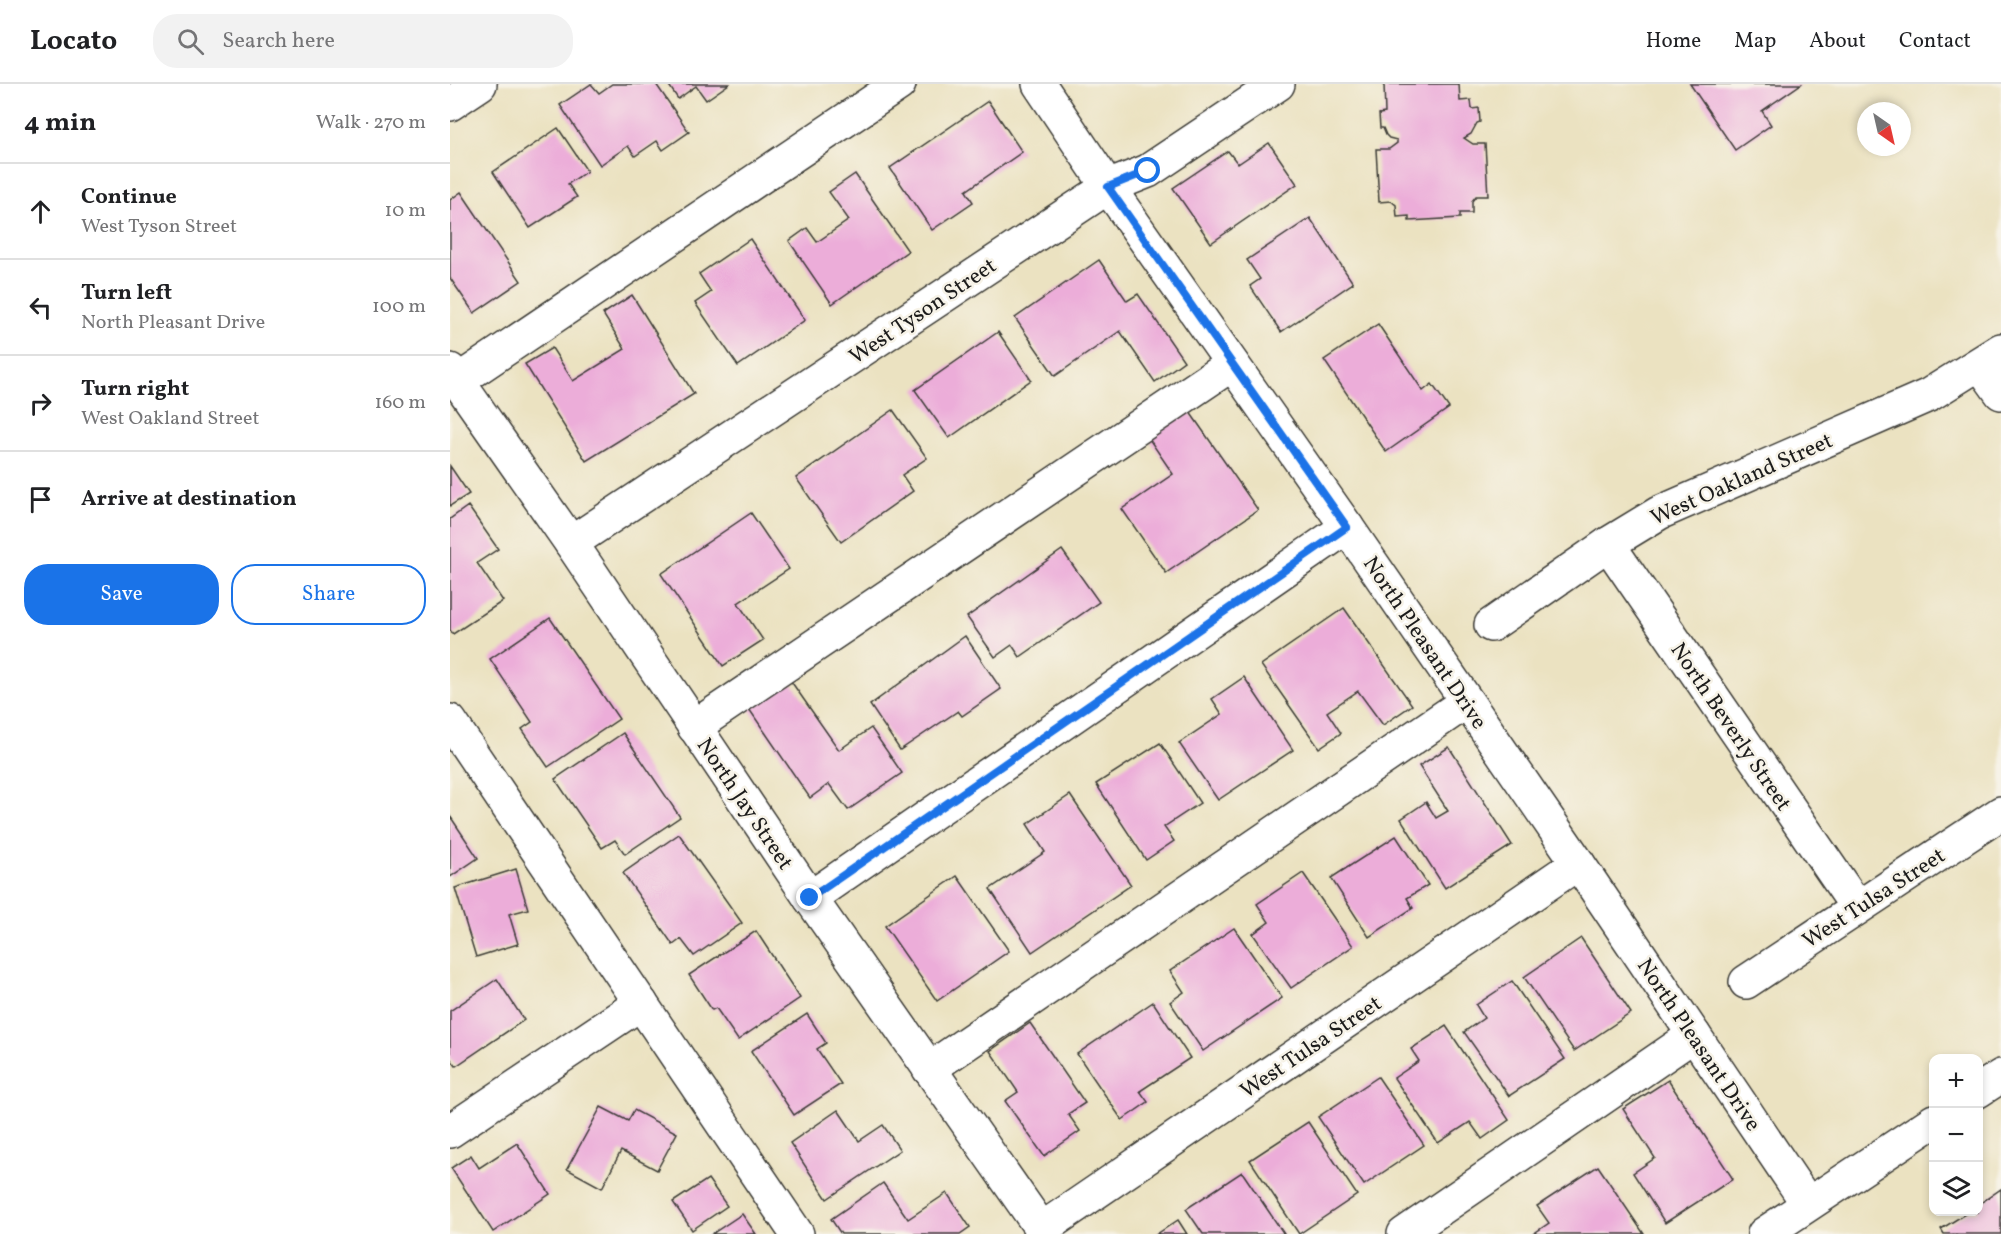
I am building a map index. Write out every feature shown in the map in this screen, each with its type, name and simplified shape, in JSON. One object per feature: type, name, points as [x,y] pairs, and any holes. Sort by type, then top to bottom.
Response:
[{"type":"street","points":[[450,104],[480,84]]},
{"type":"street","points":[[454,375],[899,84]]},
{"type":"street","name":"North Pleasant Drive","points":[[1039,84],[1108,187],[1347,527],[1808,1204]]},
{"type":"street","name":"West Tyson Street","points":[[571,543],[1108,187],[1148,171],[1278,84]]},
{"type":"street","points":[[1991,357],[2001,393]]},
{"type":"street","name":"West Oakland Street","points":[[1491,625],[1608,544],[1659,513],[1929,395],[1991,357]]},
{"type":"street","points":[[694,727],[1232,364]]},
{"type":"street","name":"North Jay Street","points":[[454,375],[571,543],[810,898],[1043,1232]]},
{"type":"street","points":[[810,898],[1347,527]]},
{"type":"street","name":"North Beverly Street","points":[[1608,544],[1857,908]]},
{"type":"street","points":[[929,1069],[1466,702]]},
{"type":"street","points":[[450,721],[797,1234]]},
{"type":"street","name":"West Tulsa Street","points":[[1746,982],[2001,813]]},
{"type":"street","name":"West Tulsa Street","points":[[1043,1232],[1578,864]]},
{"type":"street","points":[[450,1131],[641,1003]]},
{"type":"street","points":[[1404,1234],[1694,1035]]},
{"type":"street","points":[[1983,1088],[2001,1076]]},
{"type":"street","points":[[1764,1234],[1929,1124]]},
{"type":"building","points":[[591,84],[599,93],[612,84],[656,84],[689,132],[663,150],[657,141],[635,156],[628,146],[600,165],[560,105]]},
{"type":"building","points":[[668,84],[729,84],[706,100],[696,86],[678,99]]},
{"type":"building","points":[[1384,84],[1459,84],[1460,101],[1471,100],[1472,109],[1479,108],[1480,122],[1471,134],[1464,138],[1473,144],[1485,144],[1488,196],[1476,196],[1472,201],[1472,213],[1460,213],[1460,218],[1409,221],[1409,216],[1397,217],[1396,205],[1391,201],[1379,202],[1376,149],[1389,149],[1397,143],[1397,140],[1389,138],[1383,128],[1380,128],[1379,114],[1385,113]]},
{"type":"building","points":[[1690,84],[1801,84],[1762,111],[1771,125],[1735,150]]},
{"type":"building","points":[[988,101],[1022,152],[966,191],[973,202],[932,230],[890,168]]},
{"type":"building","points":[[558,128],[587,171],[568,184],[577,197],[530,228],[493,172]]},
{"type":"building","points":[[1269,143],[1297,184],[1211,243],[1173,188],[1228,151],[1238,164]]},
{"type":"building","points":[[855,174],[908,251],[832,304],[789,241],[807,228],[817,242],[849,220],[829,192]]},
{"type":"building","points":[[461,192],[521,281],[474,313],[450,278],[450,200]]},
{"type":"building","points":[[1310,218],[1353,283],[1281,332],[1250,286],[1260,279],[1247,260]]},
{"type":"building","points":[[750,239],[805,320],[738,366],[695,303],[711,292],[699,274]]},
{"type":"building","points":[[1099,260],[1127,301],[1138,294],[1184,361],[1155,382],[1120,331],[1055,376],[1015,318]]},
{"type":"building","points":[[632,295],[694,394],[586,461],[525,364],[552,348],[573,381],[625,349],[603,314]]},
{"type":"building","points":[[1378,324],[1423,391],[1432,384],[1449,408],[1386,452],[1324,360]]},
{"type":"building","points":[[998,332],[1031,380],[949,438],[915,390]]},
{"type":"building","points":[[1185,405],[1258,510],[1166,573],[1122,509],[1173,474],[1145,433]]},
{"type":"building","points":[[893,410],[927,458],[902,475],[913,491],[841,542],[796,478]]},
{"type":"building","points":[[450,466],[469,494],[450,506]]},
{"type":"building","points":[[468,506],[498,549],[477,563],[503,601],[453,634],[450,630],[450,519]]},
{"type":"building","points":[[751,513],[789,569],[738,603],[763,640],[723,666],[661,574]]},
{"type":"building","points":[[1062,550],[1099,602],[1020,657],[1012,645],[995,657],[967,617]]},
{"type":"building","points":[[1344,608],[1412,705],[1383,725],[1358,691],[1327,712],[1341,733],[1319,748],[1261,665]]},
{"type":"building","points":[[550,618],[619,719],[548,767],[522,729],[532,722],[490,659]]},
{"type":"building","points":[[965,636],[1001,689],[962,716],[958,711],[900,750],[870,705]]},
{"type":"building","points":[[788,677],[839,750],[871,728],[902,773],[848,810],[829,784],[810,798],[747,706]]},
{"type":"building","points":[[1244,677],[1293,750],[1218,800],[1179,743],[1222,714],[1212,699]]},
{"type":"building","points":[[623,733],[680,817],[625,854],[615,840],[602,848],[555,779]]},
{"type":"building","points":[[1160,743],[1200,803],[1164,827],[1174,841],[1146,860],[1096,784]]},
{"type":"building","points":[[1449,747],[1512,845],[1445,888],[1401,819],[1426,802],[1436,818],[1448,811],[1419,766]]},
{"type":"building","points":[[1070,795],[1131,885],[1032,952],[990,889],[1045,852],[1027,824]]},
{"type":"building","points":[[450,816],[478,858],[450,877]]},
{"type":"building","points":[[679,834],[742,923],[694,956],[681,939],[673,945],[623,873]]},
{"type":"building","points":[[1396,836],[1428,885],[1407,898],[1413,908],[1369,937],[1331,878]]},
{"type":"building","points":[[516,869],[528,909],[509,914],[518,944],[476,957],[455,888]]},
{"type":"building","points":[[1303,873],[1353,946],[1291,988],[1253,934],[1269,922],[1257,904]]},
{"type":"building","points":[[957,876],[1009,951],[937,1001],[885,926]]},
{"type":"building","points":[[1234,928],[1282,998],[1203,1051],[1170,1002],[1184,992],[1170,971]]},
{"type":"building","points":[[756,931],[800,998],[738,1040],[716,1008],[712,1010],[689,975]]},
{"type":"building","points":[[1581,938],[1631,1013],[1574,1051],[1524,977]]},
{"type":"building","points":[[497,979],[524,1020],[456,1066],[450,1058],[450,1011]]},
{"type":"building","points":[[1512,981],[1565,1059],[1509,1096],[1464,1032],[1484,1018],[1476,1005]]},
{"type":"building","points":[[1153,1002],[1190,1058],[1140,1091],[1148,1102],[1122,1120],[1077,1054]]},
{"type":"building","points":[[807,1014],[826,1043],[817,1049],[841,1084],[794,1115],[751,1051]]},
{"type":"building","points":[[1030,1023],[1085,1103],[1068,1114],[1080,1131],[1044,1156],[1005,1101],[1018,1092],[990,1051]]},
{"type":"building","points":[[1446,1026],[1509,1120],[1482,1139],[1470,1122],[1438,1143],[1394,1078],[1419,1061],[1411,1049]]},
{"type":"building","points":[[1378,1077],[1424,1145],[1364,1185],[1318,1117]]},
{"type":"building","points":[[1668,1080],[1733,1179],[1665,1223],[1633,1173],[1655,1158],[1623,1109]]},
{"type":"building","points":[[601,1107],[628,1121],[634,1110],[677,1133],[657,1170],[621,1151],[602,1188],[567,1169]]},
{"type":"building","points":[[838,1110],[859,1141],[883,1125],[900,1150],[827,1199],[790,1143]]},
{"type":"building","points":[[1308,1122],[1357,1195],[1299,1234],[1250,1160]]},
{"type":"building","points":[[517,1143],[550,1194],[493,1232],[451,1168],[471,1155],[479,1168]]},
{"type":"building","points":[[1598,1166],[1644,1234],[1533,1234],[1549,1223],[1537,1206]]},
{"type":"building","points":[[1242,1172],[1284,1234],[1203,1234],[1186,1209]]},
{"type":"building","points":[[708,1179],[727,1206],[692,1230],[673,1202]]},
{"type":"building","points":[[883,1183],[908,1219],[947,1193],[970,1227],[960,1234],[841,1234],[831,1219]]},
{"type":"building","points":[[2001,1189],[2001,1234],[1944,1234],[1941,1229],[1962,1216],[1983,1216],[1983,1202]]},
{"type":"building","points":[[742,1214],[756,1234],[712,1234]]},
{"type":"building","points":[[1178,1220],[1187,1234],[1157,1234]]},
{"type":"route","points":[[810,898],[1347,527],[1108,187],[1148,171]]}]
